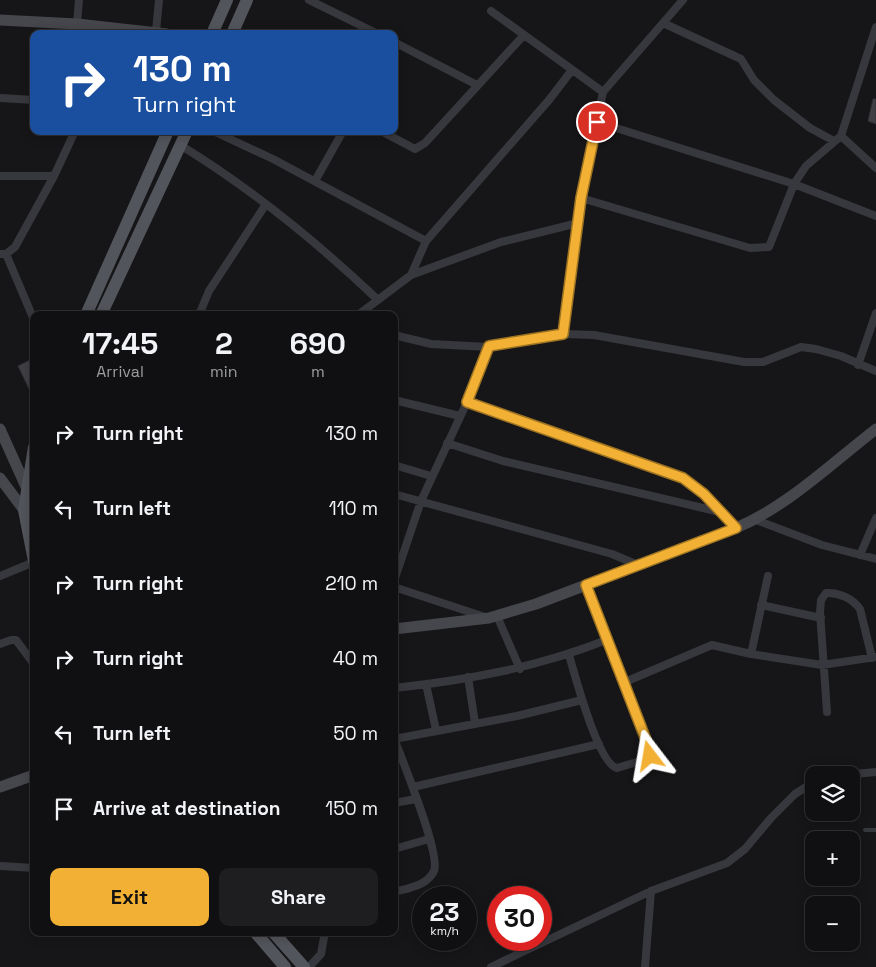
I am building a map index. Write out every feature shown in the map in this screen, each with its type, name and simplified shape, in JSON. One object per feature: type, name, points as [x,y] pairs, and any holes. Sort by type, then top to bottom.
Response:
[{"type":"main road","points":[[214,30],[227,0]]},
{"type":"main road","points":[[234,30],[247,0]]},
{"type":"main road","points":[[88,311],[166,135]]},
{"type":"main road","points":[[103,311],[185,135]]},
{"type":"main road","points":[[29,513],[30,491]]},
{"type":"main road","points":[[258,936],[285,967]]},
{"type":"main road","points":[[277,936],[304,967]]},
{"type":"street","points":[[77,24],[79,0]]},
{"type":"street","points":[[159,0],[161,30]]},
{"type":"street","points":[[309,0],[370,30]]},
{"type":"street","points":[[563,334],[581,198],[603,92],[683,0]]},
{"type":"street","points":[[491,11],[603,92]]},
{"type":"street","points":[[0,20],[140,30]]},
{"type":"street","points":[[663,23],[741,59],[754,80],[774,100],[810,128],[838,139],[876,168]]},
{"type":"street","points":[[581,198],[761,249],[769,248],[774,241],[794,184],[806,166],[838,139],[874,42],[876,27]]},
{"type":"street","points":[[389,135],[414,150],[425,143],[524,35]]},
{"type":"street","points":[[398,44],[477,85]]},
{"type":"street","points":[[412,275],[426,241],[549,100],[572,70]]},
{"type":"street","points":[[0,98],[30,100]]},
{"type":"street","points":[[597,122],[794,184],[876,216]]},
{"type":"street","points":[[30,311],[3,254],[15,247],[54,176],[73,135]]},
{"type":"street","points":[[222,135],[315,180],[426,241]]},
{"type":"street","points":[[315,180],[342,135]]},
{"type":"street","points":[[180,145],[232,177],[334,258],[378,300]]},
{"type":"street","points":[[0,176],[54,176]]},
{"type":"street","points":[[201,311],[210,291],[266,204]]},
{"type":"street","points":[[363,311],[412,275],[501,242],[578,222]]},
{"type":"street","points":[[858,365],[876,313]]},
{"type":"street","points":[[398,336],[431,344],[489,346],[563,334],[594,335],[744,362],[763,362],[801,347],[841,356],[858,365],[876,371]]},
{"type":"street","points":[[398,569],[431,476],[467,402],[489,346]]},
{"type":"street","points":[[398,401],[460,416]]},
{"type":"street","points":[[467,402],[683,478],[704,494],[736,528]]},
{"type":"street","points":[[0,429],[30,491]]},
{"type":"street","points":[[398,629],[493,617],[586,585],[756,520],[780,504],[876,429]]},
{"type":"street","points":[[447,444],[503,461],[720,512]]},
{"type":"street","points":[[398,466],[431,476]]},
{"type":"street","points":[[0,478],[29,513]]},
{"type":"street","points":[[398,495],[612,554],[638,565]]},
{"type":"street","points":[[860,556],[876,518]]},
{"type":"street","points":[[756,520],[822,545],[876,559]]},
{"type":"street","points":[[0,576],[30,563]]},
{"type":"street","points":[[751,654],[768,576]]},
{"type":"street","points":[[569,655],[582,700],[599,744],[613,767],[644,761],[650,756],[648,745],[609,639],[586,585]]},
{"type":"street","points":[[398,588],[493,617],[520,669]]},
{"type":"street","points":[[625,682],[712,645],[751,654],[822,665],[874,658],[863,617],[856,604],[842,596],[826,593],[821,600],[821,618],[822,665],[827,712]]},
{"type":"street","points":[[762,605],[821,618]]},
{"type":"street","points":[[398,688],[520,669],[569,655],[609,639]]},
{"type":"street","points":[[0,644],[16,640],[30,659]]},
{"type":"street","points":[[468,677],[475,722]]},
{"type":"street","points":[[426,684],[436,730]]},
{"type":"street","points":[[398,738],[475,722],[517,716],[582,700]]},
{"type":"street","points":[[413,787],[599,744]]},
{"type":"street","points":[[398,749],[413,787],[436,857],[434,872],[420,885],[398,891]]},
{"type":"street","points":[[860,774],[876,772]]},
{"type":"street","points":[[0,786],[30,776]]},
{"type":"street","points":[[490,967],[651,891],[727,863],[737,856],[795,794],[805,788]]},
{"type":"street","points":[[398,802],[416,799]]},
{"type":"street","points":[[398,848],[429,839]]},
{"type":"street","points":[[0,866],[30,868]]},
{"type":"street","points":[[644,967],[651,891]]},
{"type":"street","points":[[308,967],[321,954],[324,936]]},
{"type":"lane","points":[[865,830],[876,830]]},
{"type":"building","points":[[873,99],[876,99],[876,124],[868,121]]},
{"type":"building","points":[[30,360],[30,391],[18,366]]},
{"type":"route","points":[[597,122],[581,198],[563,334],[489,346],[467,402],[683,478],[704,494],[736,528],[586,585],[609,639],[648,745],[650,756]]}]
